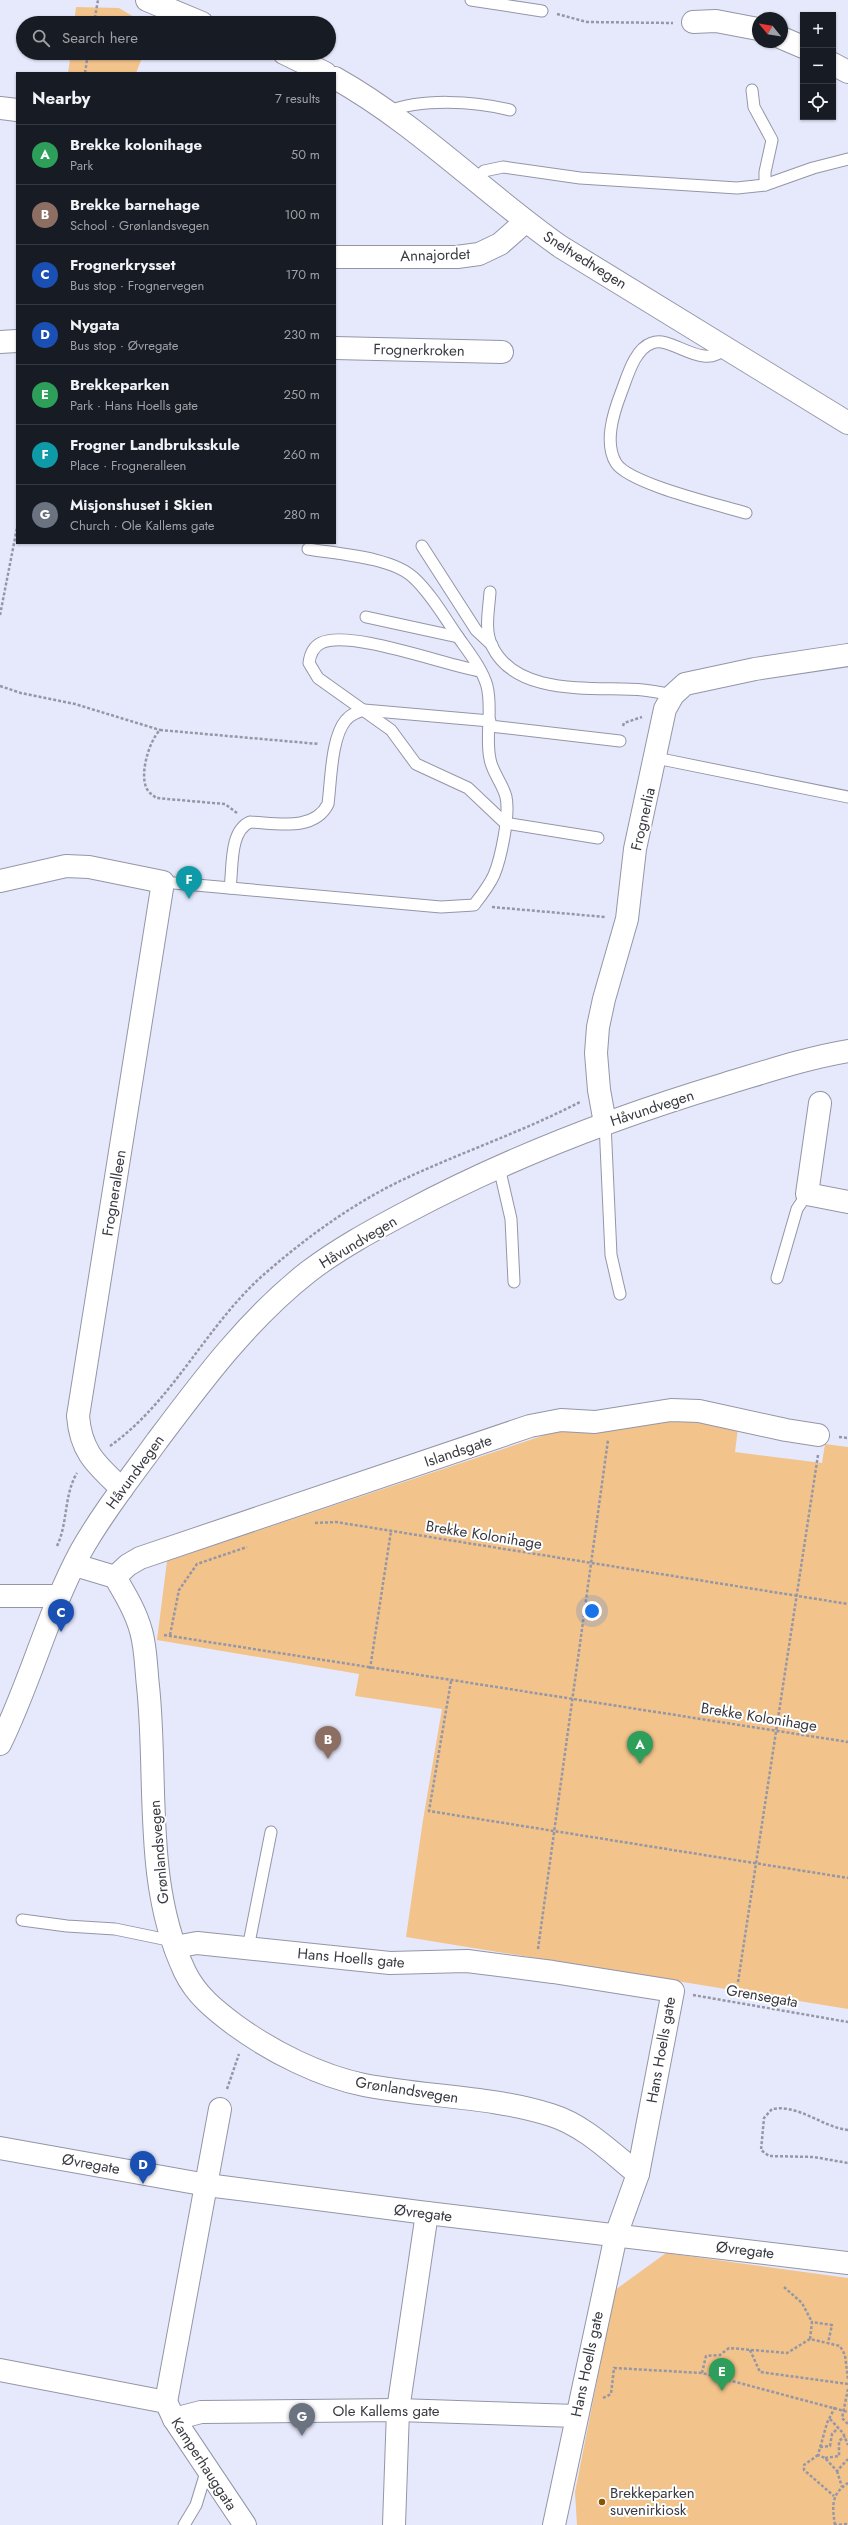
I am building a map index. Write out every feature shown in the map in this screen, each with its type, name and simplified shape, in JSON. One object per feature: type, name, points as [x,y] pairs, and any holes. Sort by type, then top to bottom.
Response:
[{"type":"street","points":[[147,0],[185,16]]},
{"type":"street","points":[[693,22],[716,21],[752,28]]},
{"type":"street","points":[[788,41],[800,46]]},
{"type":"street","points":[[298,60],[323,72]]},
{"type":"street","points":[[836,66],[848,72]]},
{"type":"street","name":"Sneltvedtvegen","points":[[336,79],[387,112],[526,222],[561,247],[848,423]]},
{"type":"street","points":[[0,108],[16,110]]},
{"type":"street","name":"Annajordet","points":[[337,255],[457,257],[479,254],[500,244],[526,222]]},
{"type":"street","points":[[0,342],[16,341]]},
{"type":"street","name":"Frognerkroken","points":[[336,348],[502,352]]},
{"type":"street","points":[[669,702],[685,684],[704,679],[848,654]]},
{"type":"street","name":"Frognerlia","points":[[605,1123],[599,1090],[596,1053],[598,1027],[604,999],[627,919],[635,849],[669,702]]},
{"type":"street","points":[[0,881],[66,866],[89,867],[163,882]]},
{"type":"street","name":"Frogneralleen","points":[[122,1489],[91,1458],[79,1433],[78,1416],[163,882]]},
{"type":"street","name":"Håvundvegen","points":[[0,1744],[25,1687],[59,1596],[75,1565],[122,1489],[196,1389],[230,1348],[272,1304],[308,1272],[349,1244],[391,1221],[499,1167],[605,1123],[779,1068],[848,1051]]},
{"type":"street","points":[[820,1103],[807,1194],[848,1202]]},
{"type":"street","name":"Islandsgate","points":[[115,1577],[128,1565],[140,1558],[530,1426],[562,1420],[595,1422],[671,1410],[699,1411],[786,1430],[818,1434]]},
{"type":"street","points":[[75,1565],[115,1577]]},
{"type":"street","name":"Grønlandsvegen","points":[[115,1577],[128,1600],[141,1632],[152,1724],[158,1881],[164,1915],[185,1972],[195,1990],[215,2010],[247,2034],[288,2056],[324,2072],[363,2084],[524,2108],[553,2116],[604,2146],[638,2174]]},
{"type":"street","points":[[0,1596],[59,1596]]},
{"type":"street","name":"Hans Hoells gate","points":[[174,1944],[197,1943],[390,1963],[467,1962],[535,1970],[673,1991],[638,2174],[616,2235],[576,2416],[554,2525]]},
{"type":"street","points":[[170,2410],[220,2108]]},
{"type":"street","name":"Øvregate","points":[[0,2148],[207,2185],[426,2213],[848,2262]]},
{"type":"street","points":[[394,2525],[398,2410],[426,2213]]},
{"type":"street","name":"Ole Kallems gate","points":[[0,2370],[170,2410],[201,2412],[398,2410],[576,2416]]},
{"type":"street","name":"Kamperhauggata","points":[[170,2410],[207,2469],[245,2525]]},
{"type":"lane","points":[[471,0],[542,11]]},
{"type":"lane","points":[[752,90],[754,107],[772,140],[765,172],[765,185]]},
{"type":"lane","points":[[387,112],[414,104],[432,102],[496,106],[510,110]]},
{"type":"lane","points":[[474,180],[484,171],[503,167],[580,178],[737,188],[765,185],[813,168],[848,159]]},
{"type":"lane","points":[[725,348],[720,354],[709,356],[657,342],[645,346],[629,372],[614,411],[610,447],[617,465],[640,481],[746,513]]},
{"type":"lane","points":[[422,546],[476,630],[492,645],[503,664],[537,682],[590,690],[643,690],[669,702]]},
{"type":"lane","points":[[163,882],[441,907],[474,905],[494,875],[505,823],[507,800],[502,785],[490,761],[488,747],[490,724],[487,686],[480,671],[458,637],[419,584],[401,569],[384,563],[308,548]]},
{"type":"lane","points":[[490,592],[488,624],[492,645]]},
{"type":"lane","points":[[366,617],[458,637]]},
{"type":"lane","points":[[480,671],[353,640],[331,640],[320,643],[310,656],[309,663],[318,678],[391,730],[416,764],[468,788],[505,823],[598,838]]},
{"type":"lane","points":[[230,888],[235,840],[243,825],[250,822],[301,824],[314,821],[323,813],[328,804],[338,732],[345,720],[353,713],[364,710],[490,724],[620,742]]},
{"type":"lane","points":[[656,758],[848,797]]},
{"type":"lane","points":[[605,1123],[611,1255],[620,1294]]},
{"type":"lane","points":[[499,1167],[511,1219],[514,1282]]},
{"type":"lane","points":[[778,1278],[797,1209],[807,1194]]},
{"type":"lane","points":[[248,1948],[271,1832]]},
{"type":"lane","points":[[22,1920],[67,1926],[115,1929],[174,1944]]},
{"type":"lane","points":[[184,2525],[196,2505],[207,2469]]},
{"type":"path","points":[[95,16],[98,0]]},
{"type":"path","points":[[542,11],[587,22],[630,24],[693,22]]},
{"type":"path","points":[[85,72],[87,60]]},
{"type":"path","points":[[0,615],[16,533]]},
{"type":"path","points":[[0,686],[21,693],[75,704],[160,730],[336,746]]},
{"type":"path","points":[[620,742],[624,723],[669,702]]},
{"type":"path","points":[[160,730],[149,746],[144,782],[147,790],[156,798],[225,804],[234,810],[243,825]]},
{"type":"path","points":[[474,905],[627,919]]},
{"type":"path","points":[[535,1970],[611,1420]]},
{"type":"path","points":[[738,1982],[818,1462],[818,1434]]},
{"type":"path","points":[[55,1552],[64,1532],[73,1480],[91,1458]]},
{"type":"path","name":"Brekke Kolonihage","points":[[313,1523],[336,1522],[848,1604]]},
{"type":"path","points":[[370,1668],[391,1531]]},
{"type":"path","points":[[170,1635],[179,1590],[198,1564],[248,1546]]},
{"type":"path","name":"Brekke Kolonihage","points":[[141,1632],[170,1635],[451,1681],[848,1742]]},
{"type":"path","points":[[451,1681],[429,1811],[848,1878]]},
{"type":"path","name":"Grensegata","points":[[673,1991],[848,2022]]},
{"type":"path","points":[[220,2108],[247,2034]]},
{"type":"path","points":[[848,2130],[818,2122],[806,2114],[772,2109],[764,2118],[761,2150],[768,2156],[814,2156],[848,2164]]},
{"type":"path","points":[[784,2287],[802,2303],[812,2322],[810,2339]]},
{"type":"path","points":[[812,2322],[832,2325],[828,2343]]},
{"type":"path","points":[[702,2373],[706,2356],[720,2355],[729,2348],[787,2353],[810,2339],[840,2346],[845,2355],[848,2380]]},
{"type":"path","points":[[750,2350],[760,2372],[848,2384]]},
{"type":"path","points":[[576,2416],[611,2394],[614,2368],[702,2373],[847,2411]]},
{"type":"path","points":[[848,2389],[847,2411],[842,2418],[848,2424]]},
{"type":"path","points":[[834,2496],[804,2470],[804,2465],[818,2454],[821,2440],[835,2407]]},
{"type":"path","points":[[830,2419],[844,2436],[848,2445]]},
{"type":"path","points":[[820,2447],[830,2446],[832,2434],[838,2428]]},
{"type":"path","points":[[825,2458],[839,2456],[839,2441],[844,2436]]},
{"type":"path","points":[[818,2454],[825,2458],[837,2471],[842,2487]]},
{"type":"path","points":[[837,2471],[848,2459]]},
{"type":"path","points":[[848,2483],[834,2496],[832,2510],[835,2525],[848,2524]]},
{"type":"shaded area","points":[[76,7],[119,8],[132,16],[75,16]]},
{"type":"shaded area","points":[[70,60],[141,60],[136,72],[68,72]]},
{"type":"shaded area","points":[[668,1419],[738,1428],[735,1452],[822,1463],[825,1444],[848,1447],[848,2009],[406,1937],[423,1820],[442,1709],[355,1696],[359,1674],[157,1640],[167,1561],[557,1431]]},
{"type":"shaded area","points":[[666,2253],[848,2278],[848,2525],[577,2525],[575,2492],[615,2290]]},
{"type":"place","name":"Frogner Landbruksskule","points":[[189,899]]},
{"type":"place","name":"Frognerkrysset","points":[[61,1632]]},
{"type":"place","name":"Brekke barnehage","points":[[328,1759]]},
{"type":"place","name":"Brekke kolonihage","points":[[640,1764]]},
{"type":"place","name":"Nygata","points":[[143,2184]]},
{"type":"place","name":"Brekkeparken","points":[[722,2391]]},
{"type":"place","name":"Misjonshuset i Skien","points":[[302,2436]]},
{"type":"place","name":"Brekkeparken suvenirkiosk","points":[[602,2502]]}]
